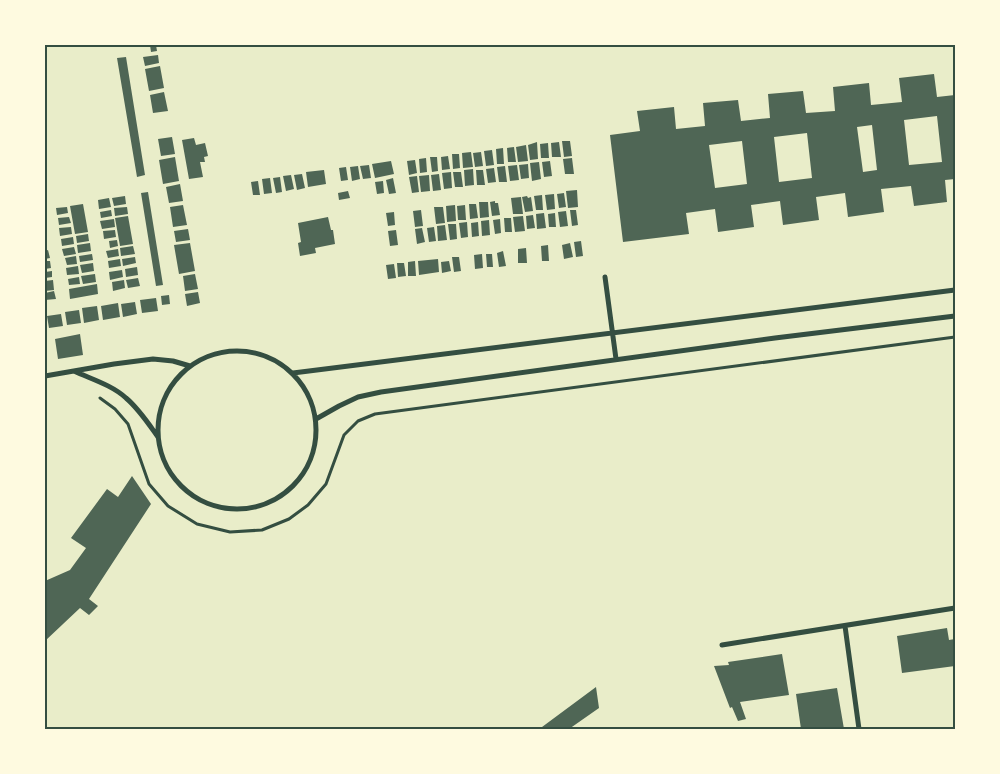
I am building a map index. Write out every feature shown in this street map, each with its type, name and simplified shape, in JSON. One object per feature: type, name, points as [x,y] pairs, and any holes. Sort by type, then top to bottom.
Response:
[{"type":"street","points":[[605,277],[616,359]]},
{"type":"street","points":[[293,373],[955,290]]},
{"type":"street","points":[[316,419],[358,397],[381,392],[616,359],[955,316]]},
{"type":"street","points":[[232,351],[254,352],[275,360],[293,373],[308,394],[316,419],[316,442],[309,464],[296,482],[279,497],[258,506],[235,509],[212,505],[192,495],[175,479],[164,460],[158,438],[160,410],[171,386],[190,366],[210,355],[232,351]]},
{"type":"street","points":[[45,376],[153,359],[173,361],[190,366]]},
{"type":"street","points":[[74,371],[124,396],[135,406],[158,438]]},
{"type":"street","points":[[722,645],[955,608]]},
{"type":"street","points":[[845,626],[859,729]]},
{"type":"path","points":[[93,393],[115,409],[128,424],[149,484],[168,506],[197,524],[230,532],[238,532],[262,530],[289,519],[308,505],[326,484],[344,435],[358,421],[375,414],[955,337]]},
{"type":"building","points":[[150,45],[156,45],[157,51],[151,52]]},
{"type":"building","points":[[158,55],[159,63],[145,66],[143,57]]},
{"type":"building","points":[[126,57],[145,175],[137,177],[117,58]]},
{"type":"building","points":[[160,66],[164,88],[149,91],[145,69]]},
{"type":"building","points":[[934,74],[937,97],[955,95],[955,179],[945,180],[947,202],[914,206],[911,186],[881,189],[884,212],[848,217],[845,193],[816,197],[819,220],[783,225],[780,201],[751,205],[754,227],[718,232],[715,209],[686,213],[689,234],[623,242],[610,135],[640,131],[637,111],[674,107],[676,129],[705,126],[703,103],[738,100],[741,121],[770,118],[768,94],[803,91],[806,113],[835,111],[833,87],[869,83],[871,105],[902,102],[899,78]],"holes":[[[937,116],[942,162],[909,165],[904,120]],[[872,125],[877,170],[863,172],[857,127]],[[807,133],[812,178],[779,182],[774,137]],[[742,141],[747,184],[715,188],[709,145]]]},
{"type":"building","points":[[164,92],[168,111],[153,113],[150,95]]},
{"type":"building","points":[[172,137],[175,154],[161,156],[158,139]]},
{"type":"building","points":[[194,138],[196,145],[205,143],[208,156],[204,157],[205,162],[200,162],[203,177],[189,179],[182,140]]},
{"type":"building","points":[[562,141],[570,141],[572,156],[564,157]]},
{"type":"building","points":[[537,142],[538,159],[530,160],[528,145]]},
{"type":"building","points":[[559,142],[561,157],[552,157],[551,143]]},
{"type":"building","points":[[548,143],[549,158],[541,158],[540,144]]},
{"type":"building","points":[[526,145],[528,161],[518,162],[516,147]]},
{"type":"building","points":[[514,147],[516,162],[508,162],[507,148]]},
{"type":"building","points":[[503,148],[504,164],[497,164],[496,149]]},
{"type":"building","points":[[492,150],[494,165],[486,166],[484,151]]},
{"type":"building","points":[[471,152],[473,167],[463,168],[462,153]]},
{"type":"building","points":[[481,152],[483,166],[475,167],[473,153]]},
{"type":"building","points":[[452,154],[459,154],[460,168],[453,169]]},
{"type":"building","points":[[448,156],[450,169],[442,170],[441,157]]},
{"type":"building","points":[[175,157],[179,181],[163,184],[159,160]]},
{"type":"building","points":[[430,157],[437,157],[438,171],[432,172]]},
{"type":"building","points":[[426,158],[427,172],[420,173],[419,159]]},
{"type":"building","points":[[572,158],[574,174],[565,174],[563,159]]},
{"type":"building","points":[[415,160],[417,173],[409,175],[407,161]]},
{"type":"building","points":[[391,161],[394,174],[375,178],[372,164]]},
{"type":"building","points":[[550,161],[552,176],[544,177],[542,162]]},
{"type":"building","points":[[539,162],[541,179],[532,181],[530,163]]},
{"type":"building","points":[[528,164],[529,178],[521,179],[519,165]]},
{"type":"building","points":[[369,165],[371,178],[363,179],[360,166]]},
{"type":"building","points":[[517,165],[519,180],[510,181],[508,166]]},
{"type":"building","points":[[358,166],[360,179],[352,181],[350,167]]},
{"type":"building","points":[[505,166],[507,182],[499,182],[497,167]]},
{"type":"building","points":[[346,167],[348,180],[341,181],[339,168]]},
{"type":"building","points":[[494,168],[496,182],[488,183],[486,169]]},
{"type":"building","points":[[473,169],[474,185],[465,186],[464,170]]},
{"type":"building","points":[[324,170],[326,184],[308,187],[306,172]]},
{"type":"building","points":[[476,170],[483,170],[485,185],[477,185]]},
{"type":"building","points":[[451,172],[452,188],[444,189],[442,173]]},
{"type":"building","points":[[453,172],[461,172],[463,187],[455,187]]},
{"type":"building","points":[[302,174],[305,188],[297,190],[294,175]]},
{"type":"building","points":[[439,174],[441,190],[433,191],[431,175]]},
{"type":"building","points":[[291,175],[294,189],[286,191],[283,176]]},
{"type":"building","points":[[429,175],[430,191],[421,192],[419,176]]},
{"type":"building","points":[[417,176],[419,192],[412,193],[409,177]]},
{"type":"building","points":[[280,177],[282,192],[276,193],[273,178]]},
{"type":"building","points":[[270,178],[272,193],[264,194],[262,179]]},
{"type":"building","points":[[393,178],[396,193],[389,194],[386,180]]},
{"type":"building","points":[[258,181],[260,195],[253,195],[251,182]]},
{"type":"building","points":[[383,181],[384,193],[377,194],[375,182]]},
{"type":"building","points":[[180,184],[183,201],[169,203],[166,187]]},
{"type":"building","points":[[577,190],[578,207],[568,208],[566,191]]},
{"type":"building","points":[[348,191],[350,198],[339,200],[338,193]]},
{"type":"building","points":[[148,192],[163,285],[156,286],[141,193]]},
{"type":"building","points":[[564,193],[566,207],[559,208],[557,194]]},
{"type":"building","points":[[554,194],[555,209],[547,210],[545,195]]},
{"type":"building","points":[[542,195],[543,210],[536,210],[534,196]]},
{"type":"building","points":[[125,196],[126,204],[114,206],[112,198]]},
{"type":"building","points":[[527,196],[528,198],[531,197],[533,211],[525,212],[522,197]]},
{"type":"building","points":[[521,197],[523,214],[513,214],[511,198]]},
{"type":"building","points":[[109,198],[111,207],[99,209],[98,200]]},
{"type":"building","points":[[495,201],[495,203],[498,203],[500,215],[492,216],[490,202]]},
{"type":"building","points":[[479,202],[488,202],[489,217],[480,218]]},
{"type":"building","points":[[83,204],[88,232],[75,234],[70,206]]},
{"type":"building","points":[[469,204],[476,204],[478,218],[470,219]]},
{"type":"building","points":[[183,205],[187,225],[173,227],[170,207]]},
{"type":"building","points":[[455,205],[456,221],[447,222],[446,206]]},
{"type":"building","points":[[465,205],[466,220],[458,220],[457,206]]},
{"type":"building","points":[[67,207],[68,213],[57,215],[56,208]]},
{"type":"building","points":[[127,207],[128,214],[115,216],[114,208]]},
{"type":"building","points":[[434,207],[443,207],[445,223],[436,224]]},
{"type":"building","points":[[111,210],[112,216],[101,218],[100,212]]},
{"type":"building","points":[[421,210],[423,226],[415,227],[413,211]]},
{"type":"building","points":[[570,210],[576,210],[578,225],[572,226]]},
{"type":"building","points":[[566,211],[568,226],[560,227],[558,212]]},
{"type":"building","points":[[394,212],[395,225],[388,226],[386,213]]},
{"type":"building","points":[[544,213],[546,228],[537,229],[536,214]]},
{"type":"building","points":[[555,213],[556,227],[549,227],[548,214]]},
{"type":"building","points":[[533,215],[535,228],[527,229],[526,216]]},
{"type":"building","points":[[128,216],[133,244],[120,246],[115,218]]},
{"type":"building","points":[[523,216],[525,231],[515,232],[513,217]]},
{"type":"building","points":[[69,217],[71,223],[59,225],[58,218]]},
{"type":"building","points":[[328,217],[331,230],[333,230],[335,244],[315,248],[316,253],[300,256],[298,243],[301,242],[298,223]]},
{"type":"building","points":[[504,218],[511,218],[512,232],[505,232]]},
{"type":"building","points":[[114,219],[115,227],[102,229],[100,221]]},
{"type":"building","points":[[500,219],[501,233],[495,234],[493,220]]},
{"type":"building","points":[[489,220],[490,235],[482,236],[481,221]]},
{"type":"building","points":[[467,222],[468,237],[461,238],[459,223]]},
{"type":"building","points":[[478,222],[479,236],[472,237],[471,223]]},
{"type":"building","points":[[448,224],[456,224],[457,239],[450,240]]},
{"type":"building","points":[[445,225],[447,240],[438,241],[437,226]]},
{"type":"building","points":[[71,227],[72,234],[60,236],[59,228]]},
{"type":"building","points":[[434,227],[436,241],[429,242],[427,228]]},
{"type":"building","points":[[422,228],[425,242],[417,244],[415,229]]},
{"type":"building","points":[[188,229],[190,240],[176,242],[174,231]]},
{"type":"building","points":[[115,230],[116,237],[104,239],[103,231]]},
{"type":"building","points":[[396,230],[398,245],[390,246],[388,231]]},
{"type":"building","points":[[88,234],[89,241],[77,243],[76,236]]},
{"type":"building","points":[[73,237],[74,244],[62,246],[61,239]]},
{"type":"building","points":[[117,240],[118,246],[110,248],[109,241]]},
{"type":"building","points":[[581,241],[583,256],[576,257],[574,242]]},
{"type":"building","points":[[90,243],[91,251],[78,253],[77,245]]},
{"type":"building","points":[[190,243],[195,271],[179,274],[174,245]]},
{"type":"building","points":[[570,243],[573,257],[564,259],[562,245]]},
{"type":"building","points":[[548,245],[549,261],[542,261],[541,246]]},
{"type":"building","points":[[133,246],[135,254],[121,256],[120,248]]},
{"type":"building","points":[[74,247],[76,254],[64,256],[62,249]]},
{"type":"building","points":[[526,248],[527,263],[518,263],[518,249]]},
{"type":"building","points":[[118,249],[119,256],[108,258],[106,251]]},
{"type":"building","points":[[48,250],[50,258],[45,259],[45,251]]},
{"type":"building","points":[[503,251],[506,266],[499,267],[497,253]]},
{"type":"building","points":[[92,254],[93,260],[80,262],[79,256]]},
{"type":"building","points":[[482,254],[483,268],[475,269],[474,255]]},
{"type":"building","points":[[486,254],[492,254],[493,267],[487,267]]},
{"type":"building","points":[[76,256],[77,264],[67,265],[65,258]]},
{"type":"building","points":[[135,257],[136,263],[123,266],[122,259]]},
{"type":"building","points":[[452,257],[459,257],[461,271],[454,272]]},
{"type":"building","points":[[120,259],[121,266],[109,268],[108,261]]},
{"type":"building","points":[[438,259],[439,272],[419,275],[418,261]]},
{"type":"building","points":[[45,261],[50,261],[51,268],[45,269]]},
{"type":"building","points":[[415,261],[416,276],[408,276],[408,262]]},
{"type":"building","points":[[449,261],[451,271],[442,273],[441,262]]},
{"type":"building","points":[[93,263],[94,271],[82,273],[80,265]]},
{"type":"building","points":[[397,263],[404,263],[406,276],[398,277]]},
{"type":"building","points":[[394,264],[396,278],[388,279],[386,265]]},
{"type":"building","points":[[78,266],[79,274],[67,275],[66,268]]},
{"type":"building","points":[[137,267],[138,275],[126,277],[125,269]]},
{"type":"building","points":[[122,270],[123,277],[110,280],[109,272]]},
{"type":"building","points":[[52,271],[52,277],[45,278],[45,272]]},
{"type":"building","points":[[95,274],[96,282],[83,284],[81,276]]},
{"type":"building","points":[[195,274],[198,289],[185,291],[183,276]]},
{"type":"building","points":[[79,277],[80,284],[69,285],[68,279]]},
{"type":"building","points":[[138,278],[140,286],[128,288],[126,280]]},
{"type":"building","points":[[53,280],[54,290],[45,291],[45,281]]},
{"type":"building","points":[[124,280],[125,288],[113,291],[112,282]]},
{"type":"building","points":[[97,284],[98,294],[70,299],[69,289]]},
{"type":"building","points":[[54,291],[56,299],[45,300],[45,293]]},
{"type":"building","points":[[198,292],[200,303],[187,306],[185,294]]},
{"type":"building","points":[[169,295],[170,304],[162,305],[161,296]]},
{"type":"building","points":[[156,298],[158,311],[142,313],[140,300]]},
{"type":"building","points":[[135,302],[137,314],[123,317],[121,304]]},
{"type":"building","points":[[118,303],[120,317],[103,320],[101,306]]},
{"type":"building","points":[[97,306],[99,320],[84,323],[82,308]]},
{"type":"building","points":[[79,310],[81,323],[67,325],[65,312]]},
{"type":"building","points":[[61,314],[63,326],[49,328],[47,316]]},
{"type":"building","points":[[80,334],[83,355],[58,359],[55,339]]},
{"type":"building","points":[[132,476],[151,504],[89,599],[98,606],[89,615],[80,608],[45,641],[45,581],[70,570],[86,548],[71,538],[107,489],[118,497]]},
{"type":"building","points":[[947,628],[949,640],[955,639],[955,666],[902,673],[897,636]]},
{"type":"building","points":[[782,654],[789,695],[740,702],[746,719],[738,721],[732,707],[730,708],[714,666],[729,665],[728,662]]},
{"type":"building","points":[[596,687],[599,708],[569,729],[542,729],[542,727]]},
{"type":"building","points":[[837,688],[844,729],[801,729],[796,694]]}]
